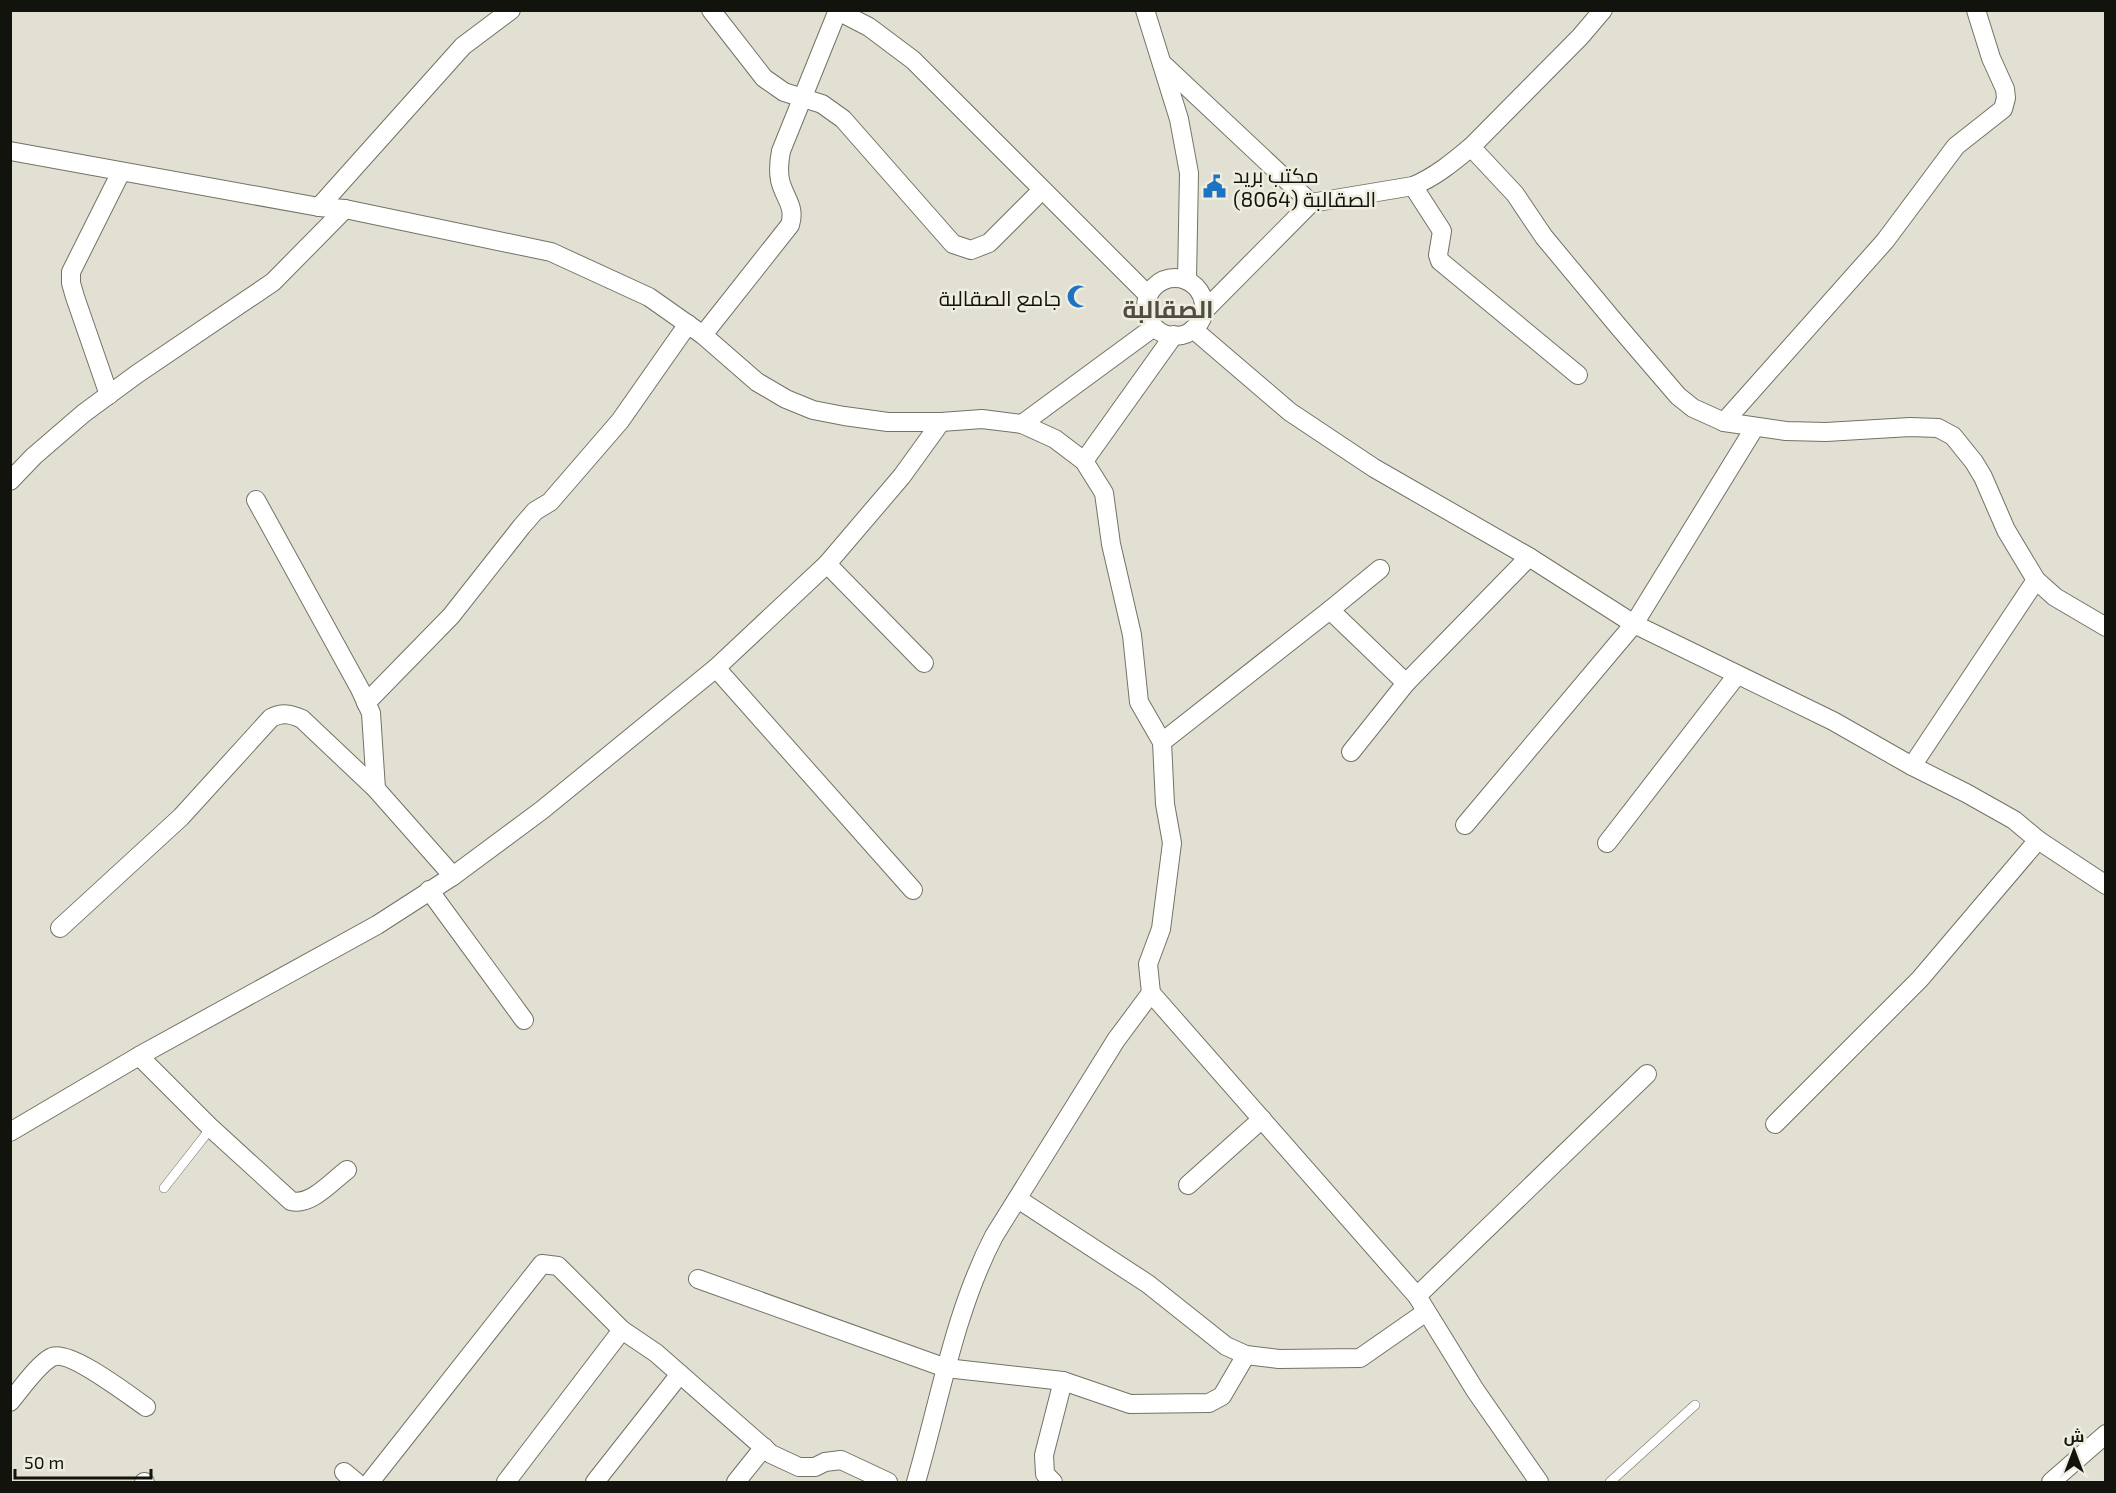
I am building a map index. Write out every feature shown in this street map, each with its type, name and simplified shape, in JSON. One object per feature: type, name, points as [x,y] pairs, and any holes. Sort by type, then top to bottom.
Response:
[{"type":"street","points":[[319,207],[463,46],[511,10]]},
{"type":"street","points":[[711,10],[764,78],[784,92],[822,104],[843,119],[953,244],[971,250],[989,243],[1042,190]]},
{"type":"street","points":[[1145,10],[1179,119],[1189,173],[1187,280]]},
{"type":"street","points":[[1203,312],[1311,203],[1413,186],[1428,180],[1471,147],[1580,37],[1603,10]]},
{"type":"street","points":[[1724,422],[1885,241],[1956,146],[2003,109],[2006,98],[2005,88],[1991,58],[1976,10]]},
{"type":"street","points":[[704,335],[790,225],[794,213],[780,181],[778,167],[781,151],[838,11],[869,27],[913,60],[1148,296]]},
{"type":"street","points":[[1162,63],[1311,203]]},
{"type":"street","points":[[1471,147],[1515,194],[1544,237],[1678,396],[1693,408],[1724,422],[1786,431],[1938,428],[1953,436],[1974,462],[2006,530],[2036,580],[2055,597],[2106,627]]},
{"type":"street","points":[[10,151],[319,207],[345,209],[551,252],[649,297],[704,335],[757,382],[786,399],[813,410],[888,422],[941,422],[982,418],[1022,424],[1054,438],[1084,461],[1104,493],[1112,544],[1132,635],[1139,702],[1162,742],[1165,804],[1172,843],[1161,929],[1148,964],[1151,993],[1417,1296],[1475,1390],[1539,1482]]},
{"type":"street","points":[[109,395],[75,297],[71,272],[121,172]]},
{"type":"street","points":[[1413,186],[1442,231],[1438,255],[1440,261],[1578,375]]},
{"type":"street","points":[[10,481],[34,456],[84,413],[273,282],[345,209]]},
{"type":"street","points":[[1178,278],[1187,280],[1195,286],[1203,303],[1200,321],[1193,329],[1181,335],[1160,332],[1154,327],[1146,312],[1148,296],[1160,282],[1178,278]]},
{"type":"street","points":[[366,703],[451,616],[535,511],[550,502],[620,421],[688,324]]},
{"type":"street","points":[[1022,424],[1154,327]]},
{"type":"street","points":[[1193,329],[1290,412],[1374,468],[1529,557],[1634,624],[1833,721],[2014,820],[2038,840],[2106,885]]},
{"type":"street","points":[[1084,461],[1174,335]]},
{"type":"street","points":[[10,1132],[139,1056],[377,925],[453,876],[542,810],[716,668],[827,564],[902,476],[941,422]]},
{"type":"street","points":[[1465,825],[1634,624],[1755,427]]},
{"type":"street","points":[[256,500],[371,713],[376,789]]},
{"type":"street","points":[[1351,752],[1406,683],[1529,557]]},
{"type":"street","points":[[827,564],[924,663]]},
{"type":"street","points":[[1162,742],[1380,569]]},
{"type":"street","points":[[1912,765],[2036,580]]},
{"type":"street","points":[[1330,610],[1406,683]]},
{"type":"street","points":[[716,668],[913,890]]},
{"type":"street","points":[[1607,843],[1737,675]]},
{"type":"street","points":[[60,928],[181,817],[271,718],[278,714],[290,714],[302,719],[376,789],[453,876]]},
{"type":"street","points":[[1775,1124],[1928,971],[2038,840]]},
{"type":"street","points":[[429,890],[524,1020]]},
{"type":"street","points":[[915,1482],[933,1424],[946,1368],[979,1264],[994,1236],[1116,1040],[1151,993]]},
{"type":"street","points":[[139,1056],[211,1128],[291,1200],[299,1203],[308,1200],[346,1170]]},
{"type":"street","points":[[1417,1296],[1647,1074]]},
{"type":"street","points":[[1188,1185],[1262,1119]]},
{"type":"street","points":[[1018,1199],[1148,1284],[1226,1346],[1246,1355],[1279,1359],[1360,1358],[1426,1312]]},
{"type":"street","points":[[370,1482],[542,1264],[558,1266],[622,1330],[656,1353],[771,1454],[799,1467],[815,1467],[825,1462],[841,1460],[888,1482]]},
{"type":"street","points":[[698,1279],[946,1368],[1063,1381],[1130,1404],[1209,1403],[1222,1396],[1246,1355]]},
{"type":"street","points":[[508,1482],[622,1330]]},
{"type":"street","points":[[10,1401],[43,1364],[54,1356],[66,1356],[79,1362],[146,1407]]},
{"type":"street","points":[[595,1482],[680,1374]]},
{"type":"street","points":[[1053,1482],[1045,1474],[1044,1455],[1063,1381]]},
{"type":"street","points":[[2050,1482],[2106,1434]]},
{"type":"street","points":[[736,1482],[764,1447]]},
{"type":"lane","points":[[164,1188],[211,1128]]},
{"type":"lane","points":[[1610,1482],[1695,1405]]},
{"type":"place","name":"مكتب بريد الصقالبة (8064)","points":[[1215,186]]},
{"type":"place","name":"جامع الصقالبة","points":[[1079,297]]},
{"type":"district","name":"الصقالبة","points":[[1168,308]]}]
